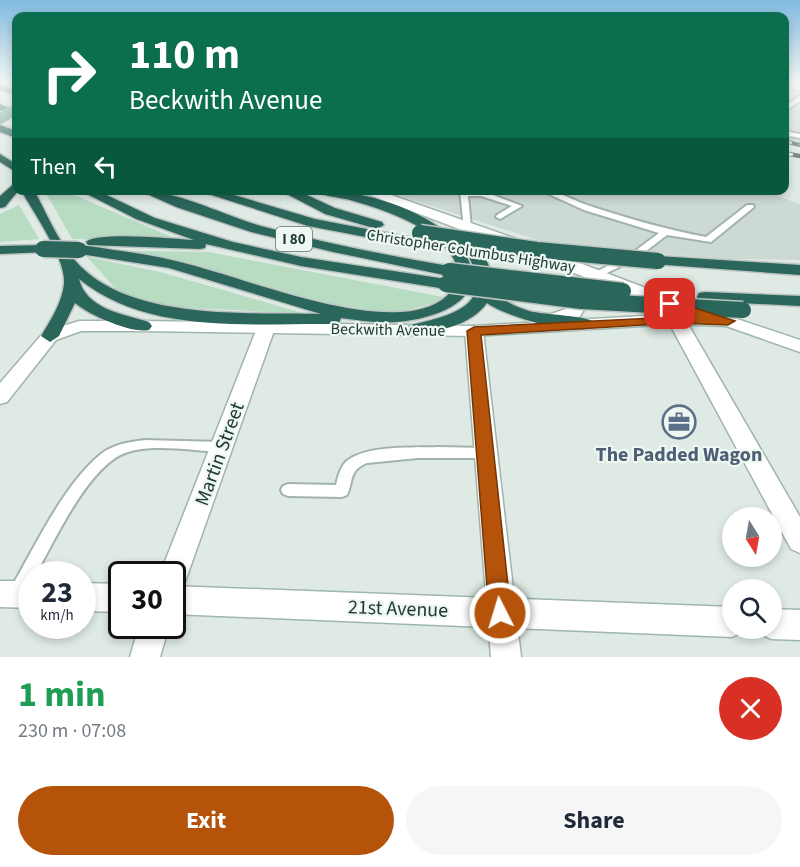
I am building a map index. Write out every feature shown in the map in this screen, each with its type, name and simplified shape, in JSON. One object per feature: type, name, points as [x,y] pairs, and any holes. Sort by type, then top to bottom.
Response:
[{"type":"highway","points":[[0,156],[12,166]]},
{"type":"highway","points":[[0,204],[12,190]]},
{"type":"highway","points":[[31,195],[107,292],[132,303],[163,311],[347,320],[393,318],[428,312],[443,306],[461,292],[465,280],[465,266],[454,249],[438,233],[334,195]]},
{"type":"highway","points":[[96,195],[160,224],[259,252]]},
{"type":"highway","name":"Christopher Columbus Highway","points":[[158,195],[223,219],[448,278],[705,297],[800,301]]},
{"type":"highway","name":"Christopher Columbus Highway","points":[[219,195],[313,223],[434,246],[560,263],[659,266],[800,278]]},
{"type":"highway","points":[[297,195],[349,217],[452,233],[469,246],[486,280],[485,293],[479,305],[464,315],[409,331]]},
{"type":"highway","points":[[416,226],[537,250],[659,266],[800,270]]},
{"type":"highway","points":[[73,251],[141,241],[259,252],[448,278],[581,301],[743,310],[800,310]]},
{"type":"highway","points":[[0,249],[42,246],[73,251],[131,255],[184,267],[298,304],[393,318]]},
{"type":"highway","points":[[50,336],[65,310],[72,284],[73,251]]},
{"type":"highway","points":[[72,284],[82,301],[96,311],[143,326]]},
{"type":"highway","points":[[485,293],[508,310],[552,320],[588,324]]},
{"type":"street","name":"Beckwith Avenue","points":[[377,195],[597,275],[673,311],[728,321],[800,346]]},
{"type":"street","points":[[548,256],[578,277],[586,294],[574,312],[552,320]]},
{"type":"street","name":"Beckwith Avenue","points":[[50,336],[79,326],[474,331],[588,324],[673,311]]},
{"type":"street","points":[[673,311],[800,541]]},
{"type":"street","name":"Martin Street","points":[[179,561],[266,328]]},
{"type":"street","points":[[474,331],[506,657]]},
{"type":"street","points":[[0,397],[50,336]]},
{"type":"street","name":"21st Avenue","points":[[186,601],[722,622]]},
{"type":"street","points":[[782,624],[800,625]]},
{"type":"street","points":[[145,657],[150,639]]},
{"type":"lane","points":[[789,132],[800,136]]},
{"type":"lane","points":[[464,195],[468,227]]},
{"type":"lane","points":[[485,195],[518,206],[500,217]]},
{"type":"lane","points":[[555,195],[587,208],[665,232],[708,240],[750,207]]},
{"type":"lane","points":[[597,275],[634,256],[665,232]]},
{"type":"lane","points":[[16,594],[89,472],[107,454],[141,445],[222,447]]},
{"type":"lane","points":[[288,490],[342,491],[350,467],[356,461],[365,459],[410,453],[486,453]]},
{"type":"shaded area","points":[[789,114],[800,114],[800,143],[789,140]]},
{"type":"shaded area","points":[[397,195],[776,195],[800,204],[800,260],[722,259],[550,244]]},
{"type":"green space","points":[[47,195],[74,195],[181,241],[72,239]]},
{"type":"green space","points":[[19,205],[39,239],[0,242],[0,214]]},
{"type":"green space","points":[[128,251],[208,252],[448,298],[396,314],[311,301],[177,260]]},
{"type":"green space","points":[[87,257],[160,272],[306,314],[155,306],[116,289]]},
{"type":"railway","points":[[789,142],[800,145]]},
{"type":"railway","points":[[789,154],[800,156]]},
{"type":"place","name":"The Padded Wagon","points":[[679,422]]},
{"type":"route","points":[[500,613],[474,331],[676,319],[728,321],[670,304]]}]
